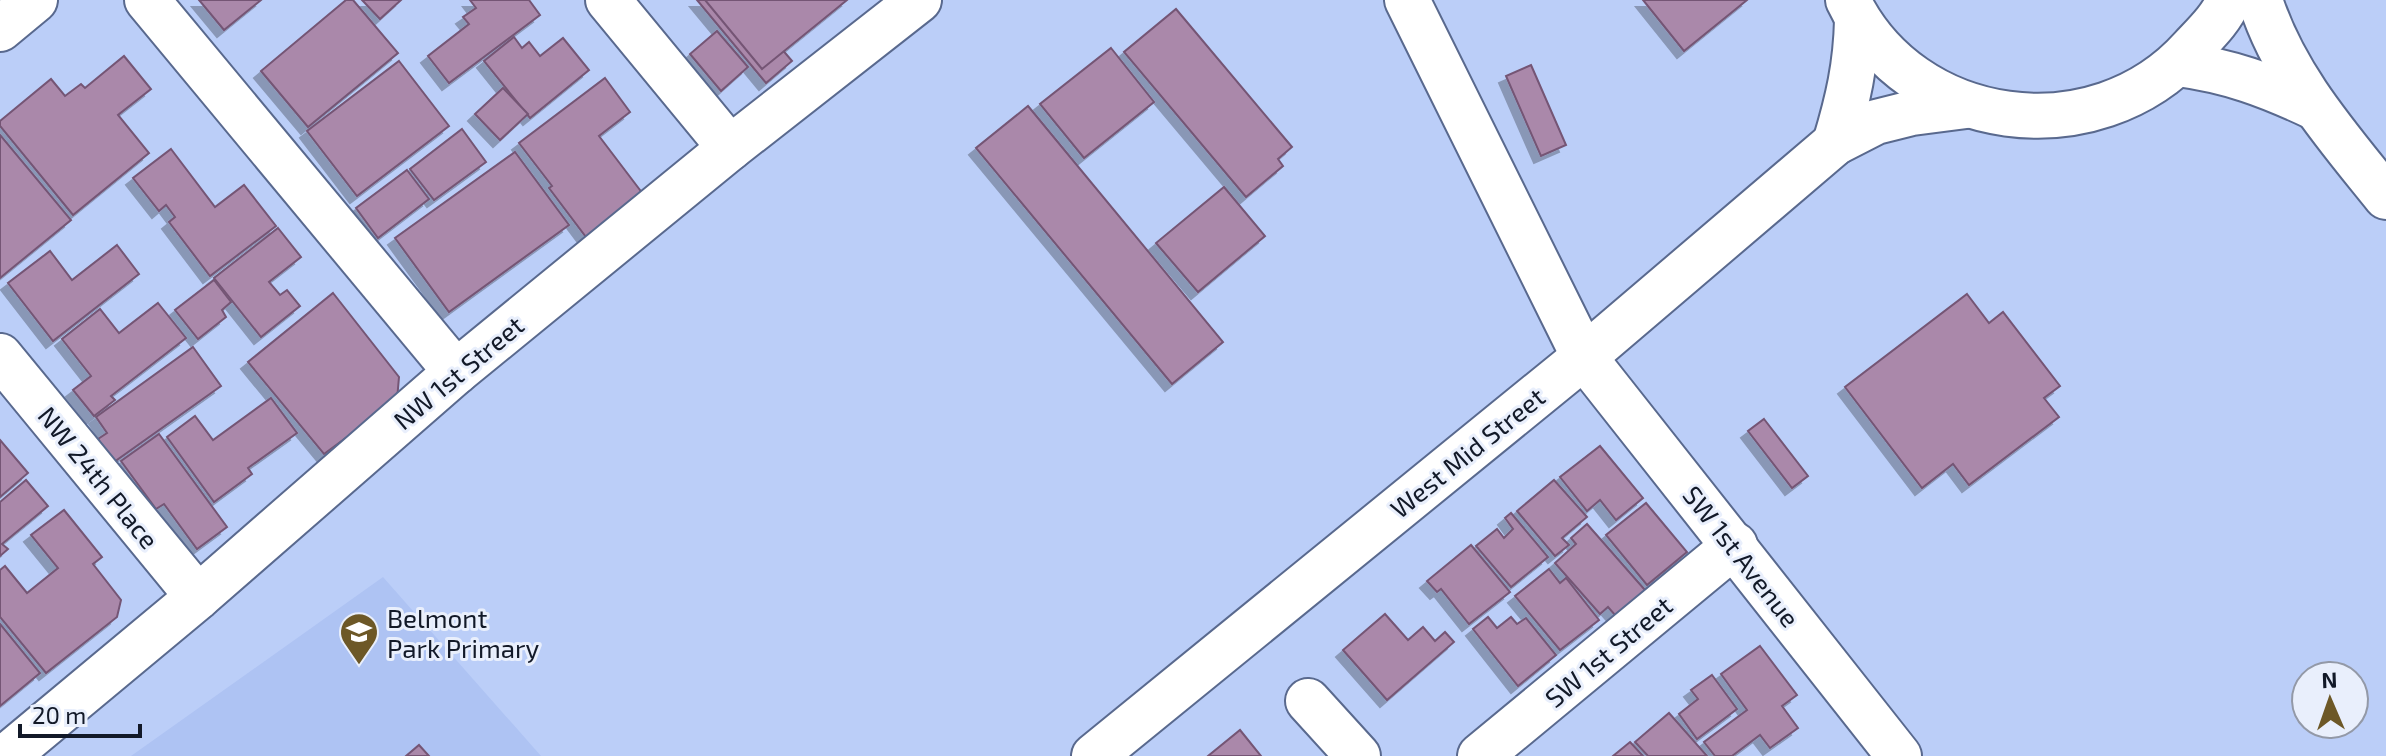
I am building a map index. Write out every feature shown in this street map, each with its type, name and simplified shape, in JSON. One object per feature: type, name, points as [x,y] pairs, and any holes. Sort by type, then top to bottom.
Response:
[{"type":"street","points":[[0,29],[35,0]]},
{"type":"street","points":[[147,0],[456,372]]},
{"type":"street","points":[[608,0],[730,148]]},
{"type":"street","name":"NW 1st Street","points":[[7,756],[198,597],[456,372],[730,148],[919,0]]},
{"type":"street","name":"SW 1st Avenue","points":[[1407,0],[1584,357],[1899,756]]},
{"type":"street","points":[[1852,10],[1887,56],[1924,85],[1966,106],[2023,117],[2081,113],[2136,94],[2178,64],[2223,14],[2229,0]]},
{"type":"street","points":[[2260,0],[2284,58],[2314,107],[2386,197]]},
{"type":"street","points":[[1835,143],[1850,95],[1856,61],[1852,10]]},
{"type":"street","points":[[2178,64],[2210,68],[2261,82],[2314,107]]},
{"type":"street","name":"West Mid Street","points":[[1094,756],[1584,357],[1835,143],[1876,122],[1912,113],[1966,106]]},
{"type":"street","name":"NW 24th Place","points":[[0,356],[198,597]]},
{"type":"street","name":"SW 1st Street","points":[[1480,756],[1735,545]]},
{"type":"street","points":[[1308,701],[1358,756]]},
{"type":"shaded area","name":"Belmont Park Primary","points":[[383,577],[541,756],[131,756]]},
{"type":"building","points":[[199,0],[261,0],[224,30]]},
{"type":"building","points":[[346,0],[353,0],[398,53],[308,127],[261,71]]},
{"type":"building","points":[[362,0],[401,0],[380,19]]},
{"type":"building","points":[[470,0],[529,0],[540,15],[449,83],[428,56],[469,24],[463,17],[476,8]]},
{"type":"building","points":[[697,0],[740,0],[792,61],[766,83]]},
{"type":"building","points":[[705,0],[847,0],[762,69]]},
{"type":"building","points":[[1643,0],[1747,0],[1684,51]]},
{"type":"building","points":[[1176,9],[1292,147],[1278,159],[1283,166],[1246,197],[1124,52]]},
{"type":"building","points":[[717,31],[748,67],[721,91],[690,54]]},
{"type":"building","points":[[514,37],[522,48],[529,42],[540,56],[563,38],[589,70],[530,118],[484,61]]},
{"type":"building","points":[[1111,48],[1154,102],[1084,158],[1040,104]]},
{"type":"building","points":[[124,56],[151,89],[118,115],[149,153],[73,215],[0,126],[0,121],[51,79],[65,96],[81,84],[85,88]]},
{"type":"building","points":[[399,61],[449,126],[357,196],[307,131]]},
{"type":"building","points":[[1531,65],[1566,145],[1541,156],[1506,76]]},
{"type":"building","points":[[605,78],[630,112],[599,136],[643,194],[586,237],[519,143]]},
{"type":"building","points":[[503,88],[528,114],[500,140],[475,114]]},
{"type":"building","points":[[1028,106],[1223,342],[1172,384],[976,148]]},
{"type":"building","points":[[462,129],[486,162],[434,200],[410,169]]},
{"type":"building","points":[[0,135],[71,220],[0,278]]},
{"type":"building","points":[[171,149],[215,207],[244,185],[276,226],[210,276],[169,222],[175,217],[166,205],[159,211],[133,178]]},
{"type":"building","points":[[515,152],[569,225],[449,312],[395,238]]},
{"type":"building","points":[[407,170],[429,199],[378,238],[356,208]]},
{"type":"building","points":[[1224,187],[1265,236],[1198,292],[1156,243]]},
{"type":"building","points":[[278,228],[301,257],[269,282],[280,295],[287,290],[300,306],[261,337],[214,278]]},
{"type":"building","points":[[117,245],[139,274],[53,341],[8,283],[50,251],[72,280]]},
{"type":"building","points":[[214,280],[231,302],[222,310],[226,317],[198,339],[175,310]]},
{"type":"building","points":[[333,293],[399,377],[397,400],[324,454],[248,362]]},
{"type":"building","points":[[1967,294],[1989,323],[2003,312],[2060,386],[2044,398],[2059,417],[1969,485],[1953,464],[1922,488],[1845,387]]},
{"type":"building","points":[[158,303],[186,338],[111,396],[115,400],[94,416],[73,390],[91,376],[62,339],[100,309],[119,333]]},
{"type":"building","points":[[193,347],[221,386],[114,462],[98,439],[107,433],[96,417]]},
{"type":"building","points":[[271,398],[297,433],[248,468],[252,474],[214,502],[167,437],[195,416],[213,440]]},
{"type":"building","points":[[1764,419],[1808,476],[1792,488],[1748,431]]},
{"type":"building","points":[[159,434],[227,527],[197,549],[164,504],[156,509],[121,461]]},
{"type":"building","points":[[0,440],[28,473],[0,497]]},
{"type":"building","points":[[1600,446],[1643,498],[1616,520],[1600,500],[1587,511],[1560,477]]},
{"type":"building","points":[[26,480],[48,506],[2,544],[8,549],[0,556],[0,502]]},
{"type":"building","points":[[1554,480],[1587,517],[1562,538],[1569,545],[1555,556],[1517,511]]},
{"type":"building","points":[[1646,503],[1687,552],[1647,585],[1606,535]]},
{"type":"building","points":[[64,510],[102,557],[93,564],[121,600],[117,617],[46,673],[0,617],[0,570],[5,566],[27,593],[58,568],[31,535]]},
{"type":"building","points":[[1511,513],[1548,557],[1511,587],[1476,546],[1497,529],[1504,538],[1513,529],[1505,518]]},
{"type":"building","points":[[1587,524],[1652,598],[1622,623],[1608,607],[1600,614],[1555,563],[1576,544],[1571,538]]},
{"type":"building","points":[[1471,545],[1510,592],[1469,624],[1441,589],[1437,592],[1427,581]]},
{"type":"building","points":[[1549,569],[1560,583],[1566,578],[1599,620],[1560,650],[1515,596]]},
{"type":"building","points":[[1385,614],[1408,640],[1423,627],[1435,641],[1445,632],[1454,642],[1387,700],[1343,650]]},
{"type":"building","points":[[1488,617],[1497,628],[1511,617],[1517,624],[1526,618],[1556,655],[1518,686],[1473,629]]},
{"type":"building","points":[[0,624],[40,673],[0,706]]},
{"type":"building","points":[[1760,646],[1797,695],[1782,706],[1798,728],[1770,748],[1760,735],[1732,756],[1715,756],[1704,742],[1747,710],[1721,674]]},
{"type":"building","points":[[1712,675],[1737,709],[1697,739],[1679,714],[1698,699],[1691,690]]},
{"type":"building","points":[[1669,713],[1707,756],[1648,756],[1635,742]]},
{"type":"building","points":[[1240,730],[1261,756],[1208,756]]},
{"type":"building","points":[[1630,742],[1643,756],[1613,756]]},
{"type":"building","points":[[419,745],[429,756],[406,756]]},
{"type":"place","name":"Belmont Park Primary","points":[[359,666]]}]
